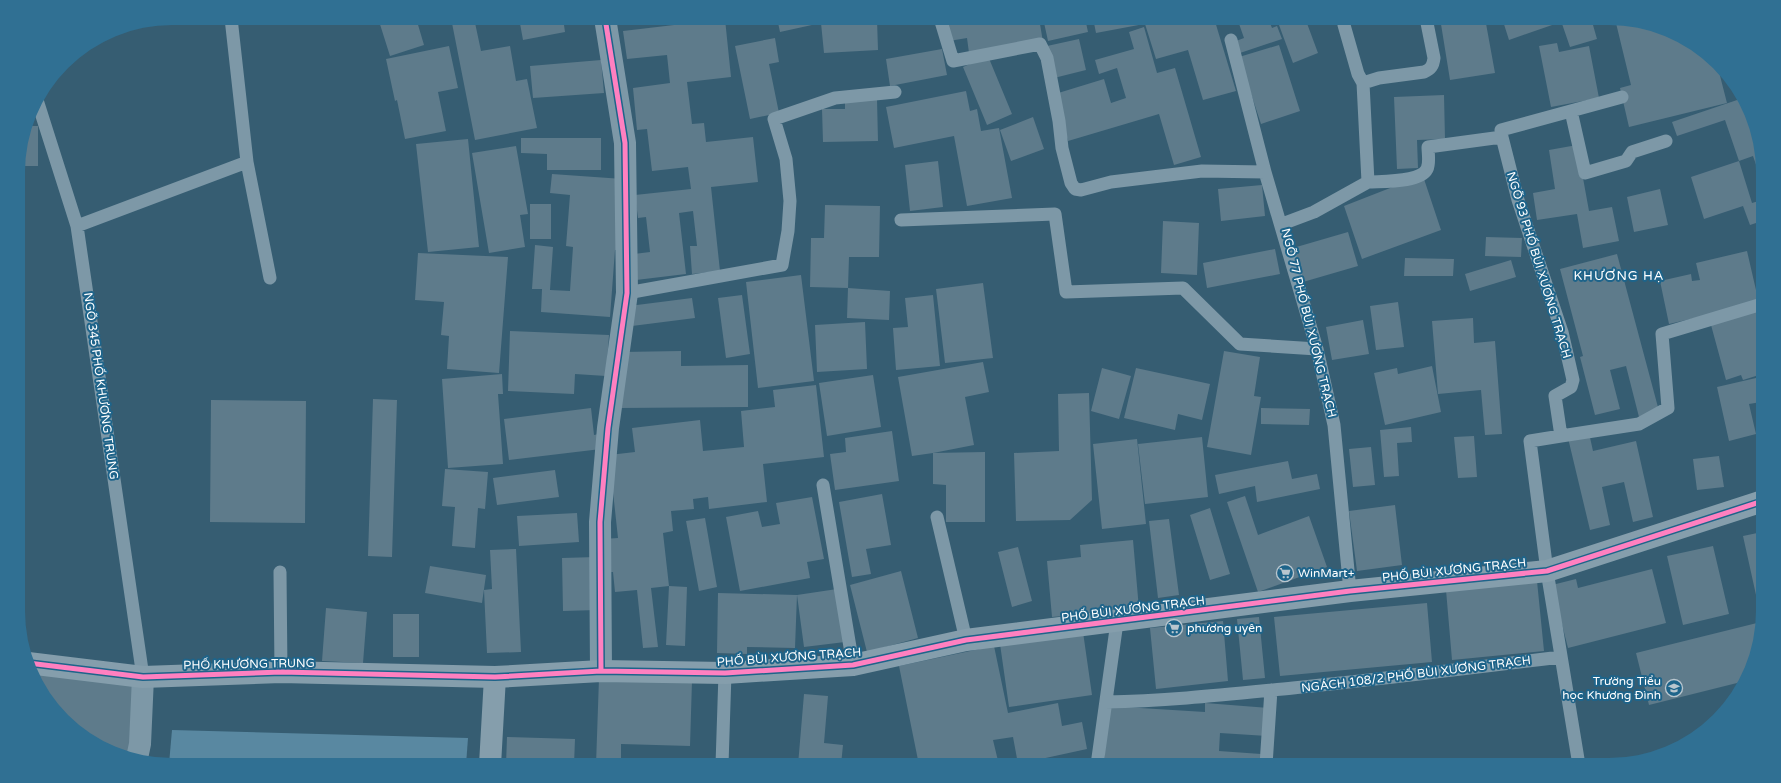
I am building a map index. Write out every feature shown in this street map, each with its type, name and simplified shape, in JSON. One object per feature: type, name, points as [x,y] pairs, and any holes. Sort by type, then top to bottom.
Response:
[{"type":"street","points":[[601,671],[600,522],[608,428],[627,293],[625,143],[606,25]]},
{"type":"street","name":"PHỐ BÙI XƯƠNG TRẠCH","points":[[495,677],[601,671],[725,673],[853,665],[966,640],[1117,622],[1350,591],[1547,571],[1756,502]]},
{"type":"street","name":"PHỐ KHƯƠNG TRUNG","points":[[35,664],[143,677],[281,672],[495,677]]},
{"type":"street","points":[[138,754],[140,744],[143,677]]},
{"type":"street","points":[[490,758],[495,677]]},
{"type":"lane","points":[[231,25],[247,162],[270,278]]},
{"type":"lane","points":[[942,25],[953,61],[1040,44],[1047,58],[1060,121],[1062,148],[1071,184],[1075,189],[1081,190],[1111,182],[1202,171],[1265,172]]},
{"type":"lane","points":[[1344,25],[1358,74],[1363,83],[1368,182],[1405,180],[1416,177],[1425,172],[1428,167],[1428,147],[1502,137],[1502,130],[1622,97]]},
{"type":"lane","points":[[1363,83],[1379,78],[1429,70],[1434,64],[1434,58],[1427,25]]},
{"type":"lane","points":[[1231,40],[1265,172],[1282,224]]},
{"type":"lane","points":[[627,293],[782,265],[788,231],[790,201],[786,159],[774,119],[835,98],[895,92]]},
{"type":"lane","name":"NGÕ 345 PHỐ KHƯƠNG TRUNG","points":[[40,108],[77,226],[143,677]]},
{"type":"lane","points":[[1571,111],[1585,173],[1626,161],[1632,152],[1666,141]]},
{"type":"lane","name":"NGÕ 93 PHỐ BÙI XƯƠNG TRẠCH","points":[[1502,137],[1518,200],[1562,332],[1573,380],[1571,387],[1555,396],[1561,436]]},
{"type":"lane","points":[[77,226],[247,162]]},
{"type":"lane","name":"NGÕ 77 PHỐ BÙI XƯƠNG TRẠCH","points":[[1350,591],[1334,425],[1317,349],[1282,224],[1314,212],[1368,182]]},
{"type":"lane","points":[[901,220],[1055,214],[1066,292],[1183,288],[1240,344],[1317,349]]},
{"type":"lane","points":[[1578,758],[1547,571],[1530,441],[1639,424],[1668,408],[1662,334],[1756,306]]},
{"type":"lane","points":[[823,485],[853,665]]},
{"type":"lane","points":[[937,517],[966,640]]},
{"type":"lane","points":[[280,572],[281,672]]},
{"type":"lane","points":[[1098,758],[1117,622]]},
{"type":"lane","name":"NGÁCH 108/2 PHỐ BÙI XƯƠNG TRẠCH","points":[[1106,702],[1150,701],[1403,677],[1561,657]]},
{"type":"lane","points":[[722,758],[725,673]]},
{"type":"lane","points":[[1266,758],[1271,690]]},
{"type":"water","points":[[172,730],[468,738],[467,758],[170,758]]},
{"type":"building","points":[[380,25],[418,25],[424,45],[390,56]]},
{"type":"building","points":[[452,25],[475,25],[481,51],[510,46],[516,81],[527,79],[537,128],[475,140]]},
{"type":"building","points":[[520,25],[564,25],[565,32],[523,40]]},
{"type":"building","points":[[674,25],[726,25],[731,77],[687,82],[692,124],[704,123],[706,142],[753,137],[758,182],[711,187],[720,271],[692,274],[690,246],[697,246],[693,211],[679,213],[686,274],[636,280],[634,254],[650,252],[646,217],[638,218],[635,195],[691,189],[688,167],[652,171],[647,129],[637,130],[633,88],[670,83],[667,55],[627,59],[623,31]]},
{"type":"building","points":[[778,25],[812,25],[780,32]]},
{"type":"building","points":[[821,25],[877,25],[878,50],[824,53]]},
{"type":"building","points":[[947,25],[1040,25],[1043,42],[969,53],[967,38],[949,41]]},
{"type":"building","points":[[1045,25],[1086,25],[1088,32],[1048,41]]},
{"type":"building","points":[[1094,25],[1139,25],[1096,33]]},
{"type":"building","points":[[1145,25],[1216,25],[1236,91],[1203,100],[1188,50],[1156,59]]},
{"type":"building","points":[[1239,25],[1271,25],[1272,28],[1277,26],[1282,39],[1240,53],[1236,41],[1244,38]]},
{"type":"building","points":[[1279,25],[1308,25],[1318,53],[1293,63]]},
{"type":"building","points":[[1441,25],[1486,25],[1495,73],[1450,80]]},
{"type":"building","points":[[1504,25],[1552,25],[1509,40]]},
{"type":"building","points":[[1562,25],[1593,25],[1597,39],[1570,47]]},
{"type":"building","points":[[1616,25],[1629,26],[1666,36],[1699,55],[1720,75],[1727,103],[1629,127],[1620,88],[1631,85]]},
{"type":"building","points":[[1144,27],[1157,73],[1175,68],[1201,157],[1174,165],[1159,114],[1068,141],[1055,94],[1104,79],[1111,103],[1126,98],[1117,68],[1099,74],[1095,60],[1134,49],[1129,32]]},
{"type":"building","points":[[775,38],[779,62],[769,64],[779,113],[750,119],[735,46]]},
{"type":"building","points":[[1079,39],[1086,70],[1054,78],[1047,46]]},
{"type":"building","points":[[1557,43],[1559,52],[1589,46],[1599,98],[1551,107],[1539,46]]},
{"type":"building","points":[[1279,45],[1300,111],[1261,124],[1239,57]]},
{"type":"building","points":[[449,46],[458,88],[438,92],[446,131],[405,139],[397,100],[395,101],[386,59]]},
{"type":"building","points":[[942,49],[947,75],[890,86],[886,59]]},
{"type":"building","points":[[988,56],[1012,114],[987,125],[963,67]]},
{"type":"building","points":[[601,60],[604,93],[533,98],[530,66]]},
{"type":"building","points":[[966,91],[970,111],[977,109],[981,131],[999,128],[1012,198],[967,206],[954,136],[894,148],[886,107]]},
{"type":"building","points":[[1444,95],[1445,139],[1417,140],[1418,168],[1397,169],[1394,97]]},
{"type":"building","points":[[845,99],[877,99],[878,141],[823,142],[822,109],[845,109]]},
{"type":"building","points":[[1737,100],[1745,115],[1751,134],[1756,165],[1753,156],[1739,161],[1725,120],[1677,136],[1672,122]]},
{"type":"building","points":[[1033,117],[1044,149],[1011,161],[1000,130]]},
{"type":"building","points":[[32,126],[38,126],[38,166],[25,166],[26,152]]},
{"type":"building","points":[[521,138],[601,138],[601,170],[547,170],[547,154],[521,153]]},
{"type":"building","points":[[468,139],[479,247],[428,252],[416,144]]},
{"type":"building","points":[[1577,145],[1589,211],[1612,207],[1619,241],[1583,248],[1577,214],[1537,220],[1533,193],[1555,189],[1549,150]]},
{"type":"building","points":[[516,146],[528,214],[520,215],[525,247],[489,253],[472,153]]},
{"type":"building","points":[[938,161],[943,207],[910,211],[905,165]]},
{"type":"building","points":[[1739,161],[1752,203],[1756,202],[1756,223],[1750,225],[1743,206],[1704,219],[1691,177]]},
{"type":"building","points":[[552,174],[623,179],[624,250],[615,250],[610,317],[541,312],[542,289],[532,289],[535,245],[553,247],[550,290],[570,291],[573,247],[566,246],[570,195],[550,193]]},
{"type":"building","points":[[1424,179],[1441,230],[1362,259],[1344,206],[1408,181]]},
{"type":"building","points":[[1262,185],[1265,216],[1221,221],[1218,189]]},
{"type":"building","points":[[1660,189],[1668,225],[1634,232],[1627,197]]},
{"type":"building","points":[[530,204],[551,204],[551,239],[530,239]]},
{"type":"building","points":[[825,205],[880,206],[879,257],[849,257],[848,288],[810,287],[811,238],[824,238]]},
{"type":"building","points":[[1163,221],[1199,223],[1197,275],[1161,273]]},
{"type":"building","points":[[1348,232],[1358,266],[1303,282],[1293,248]]},
{"type":"building","points":[[1486,237],[1522,238],[1521,257],[1485,256]]},
{"type":"building","points":[[1275,249],[1280,274],[1207,288],[1203,263]]},
{"type":"building","points":[[1747,251],[1756,290],[1756,304],[1669,324],[1660,281],[1691,274],[1692,281],[1700,280],[1696,263]]},
{"type":"building","points":[[418,253],[508,257],[499,373],[447,369],[449,336],[441,335],[444,302],[415,300]]},
{"type":"building","points":[[1617,254],[1659,411],[1639,417],[1626,366],[1610,370],[1620,409],[1595,415],[1580,357],[1583,356],[1560,269]]},
{"type":"building","points":[[1405,258],[1454,259],[1453,276],[1404,276]]},
{"type":"building","points":[[1511,260],[1516,277],[1470,291],[1465,274]]},
{"type":"building","points":[[801,275],[814,381],[758,388],[746,282]]},
{"type":"building","points":[[983,283],[993,358],[945,363],[936,289]]},
{"type":"building","points":[[848,288],[890,291],[889,320],[847,318]]},
{"type":"building","points":[[742,295],[750,354],[726,358],[718,298]]},
{"type":"building","points":[[933,295],[940,366],[896,370],[893,328],[908,327],[905,298]]},
{"type":"building","points":[[692,298],[695,318],[632,326],[629,306]]},
{"type":"building","points":[[1398,302],[1404,347],[1376,350],[1370,306]]},
{"type":"building","points":[[1756,312],[1756,376],[1743,380],[1741,375],[1726,380],[1711,325]]},
{"type":"building","points":[[1473,318],[1474,343],[1495,341],[1502,434],[1485,435],[1481,390],[1438,394],[1432,321]]},
{"type":"building","points":[[1363,320],[1369,354],[1332,360],[1326,327]]},
{"type":"building","points":[[865,322],[867,369],[817,372],[815,325]]},
{"type":"building","points":[[510,331],[609,335],[606,376],[575,374],[574,394],[508,391]]},
{"type":"building","points":[[681,351],[681,366],[748,365],[748,407],[619,408],[622,352]]},
{"type":"building","points":[[1224,351],[1260,357],[1254,396],[1261,397],[1251,455],[1207,447]]},
{"type":"building","points":[[983,362],[989,392],[965,397],[974,445],[912,456],[898,377]]},
{"type":"building","points":[[1432,366],[1441,412],[1385,425],[1374,373],[1397,368],[1398,374]]},
{"type":"building","points":[[1102,368],[1131,376],[1119,419],[1091,411]]},
{"type":"building","points":[[1136,368],[1210,384],[1202,420],[1178,414],[1175,430],[1124,418]]},
{"type":"building","points":[[502,374],[503,394],[498,394],[503,464],[448,468],[442,379]]},
{"type":"building","points":[[873,375],[881,427],[827,436],[819,383]]},
{"type":"building","points":[[1756,378],[1756,403],[1749,404],[1756,434],[1729,441],[1717,387]]},
{"type":"building","points":[[816,385],[824,457],[763,464],[767,502],[709,509],[708,497],[693,499],[694,509],[671,511],[673,531],[663,533],[669,586],[651,588],[658,647],[643,648],[637,590],[615,592],[613,572],[607,572],[603,539],[618,538],[609,455],[635,452],[632,428],[700,420],[703,451],[744,447],[741,411],[775,407],[773,390]]},
{"type":"building","points":[[1089,393],[1092,500],[1070,520],[1016,521],[1014,453],[1059,451],[1058,394]]},
{"type":"building","points":[[373,399],[397,400],[392,557],[368,556]]},
{"type":"building","points":[[211,400],[306,401],[305,523],[210,522]]},
{"type":"building","points":[[591,408],[594,435],[599,434],[601,449],[509,460],[504,419]]},
{"type":"building","points":[[1261,408],[1310,409],[1309,425],[1261,424]]},
{"type":"building","points":[[1411,427],[1412,442],[1397,443],[1399,476],[1384,477],[1380,430]]},
{"type":"building","points":[[892,431],[899,481],[835,490],[830,454],[846,452],[845,438]]},
{"type":"building","points":[[1589,433],[1593,451],[1636,441],[1653,517],[1633,522],[1624,482],[1602,487],[1610,525],[1590,530],[1568,438]]},
{"type":"building","points":[[1474,436],[1477,477],[1458,478],[1454,437]]},
{"type":"building","points":[[1202,437],[1208,497],[1145,504],[1138,444]]},
{"type":"building","points":[[1137,439],[1146,524],[1102,529],[1093,444]]},
{"type":"building","points":[[1371,447],[1375,485],[1353,487],[1349,449]]},
{"type":"building","points":[[985,452],[985,522],[946,522],[946,485],[933,484],[933,453]]},
{"type":"building","points":[[1719,456],[1724,487],[1697,490],[1693,459]]},
{"type":"building","points":[[1288,461],[1292,479],[1317,474],[1320,489],[1257,502],[1255,486],[1219,494],[1215,475]]},
{"type":"building","points":[[445,469],[488,472],[485,509],[478,508],[475,548],[452,546],[455,507],[442,506]]},
{"type":"building","points":[[555,470],[559,497],[497,505],[493,478]]},
{"type":"building","points":[[882,494],[891,545],[866,549],[871,574],[852,577],[839,502]]},
{"type":"building","points":[[1245,496],[1258,535],[1309,516],[1327,567],[1258,592],[1227,502]]},
{"type":"building","points":[[812,497],[824,559],[807,562],[810,578],[740,591],[726,517],[758,511],[762,527],[780,524],[776,503]]},
{"type":"building","points":[[1395,505],[1402,565],[1357,571],[1349,511]]},
{"type":"building","points":[[1210,508],[1230,574],[1210,580],[1190,515]]},
{"type":"building","points":[[577,513],[579,542],[519,546],[517,516]]},
{"type":"building","points":[[705,518],[717,587],[699,591],[686,521]]},
{"type":"building","points":[[1169,519],[1179,595],[1158,598],[1149,521]]},
{"type":"building","points":[[1756,533],[1756,595],[1743,536]]},
{"type":"building","points":[[1133,540],[1139,609],[1052,617],[1047,561],[1081,557],[1080,545]]},
{"type":"building","points":[[1713,546],[1729,614],[1683,625],[1667,556]]},
{"type":"building","points":[[1018,547],[1032,601],[1012,607],[998,552]]},
{"type":"building","points":[[516,549],[521,652],[487,653],[484,590],[492,589],[490,550]]},
{"type":"building","points":[[596,557],[597,610],[563,611],[562,558]]},
{"type":"building","points":[[430,566],[486,575],[482,603],[425,593]]},
{"type":"building","points":[[1652,569],[1666,623],[1568,648],[1552,585],[1576,579],[1578,588]]},
{"type":"building","points":[[901,571],[918,638],[867,652],[850,585]]},
{"type":"building","points":[[1537,581],[1544,651],[1452,660],[1446,590]]},
{"type":"building","points":[[669,586],[687,587],[685,646],[666,645]]},
{"type":"building","points":[[837,589],[845,642],[804,647],[797,595]]},
{"type":"building","points":[[718,593],[797,595],[795,648],[747,647],[747,654],[717,653]]},
{"type":"building","points":[[1427,603],[1432,662],[1280,676],[1274,617]]},
{"type":"building","points":[[326,608],[367,612],[363,663],[322,661]]},
{"type":"building","points":[[393,614],[419,614],[419,657],[393,657]]},
{"type":"building","points":[[1259,617],[1265,678],[1243,680],[1237,619]]},
{"type":"building","points":[[1223,621],[1228,681],[1156,689],[1150,628]]},
{"type":"building","points":[[1756,623],[1748,659],[1737,683],[1649,705],[1636,653]]},
{"type":"building","points":[[1083,632],[1092,695],[1009,707],[1000,644]]},
{"type":"building","points":[[994,646],[1008,713],[1058,703],[1062,726],[1082,722],[1087,749],[1046,758],[1017,758],[1013,737],[993,740],[997,758],[918,758],[899,666]]},
{"type":"building","points":[[36,668],[139,681],[130,752],[107,743],[75,722],[55,701]]},
{"type":"building","points":[[599,678],[692,681],[690,746],[621,744],[621,758],[596,758]]},
{"type":"building","points":[[804,694],[828,696],[824,743],[843,745],[842,758],[799,758]]},
{"type":"building","points":[[1205,703],[1269,708],[1267,736],[1220,733],[1219,751],[1261,754],[1261,758],[1104,758],[1108,706],[1205,712]]},
{"type":"building","points":[[507,737],[575,739],[574,758],[506,758]]},
{"type":"cycle path","points":[[601,671],[600,522],[608,428],[627,293],[625,143],[606,25]]},
{"type":"cycle path","points":[[35,664],[143,677],[281,672],[495,677],[601,671],[725,673],[853,665],[966,640],[1350,591],[1547,571],[1756,503]]},
{"type":"place","name":"WinMart+","points":[[1285,573]]},
{"type":"place","name":"phương uyên","points":[[1174,628]]},
{"type":"place","name":"Trường Tiểu học Khương Đình","points":[[1674,688]]},
{"type":"district","name":"KHƯƠNG HẠ","points":[[1619,275]]}]
